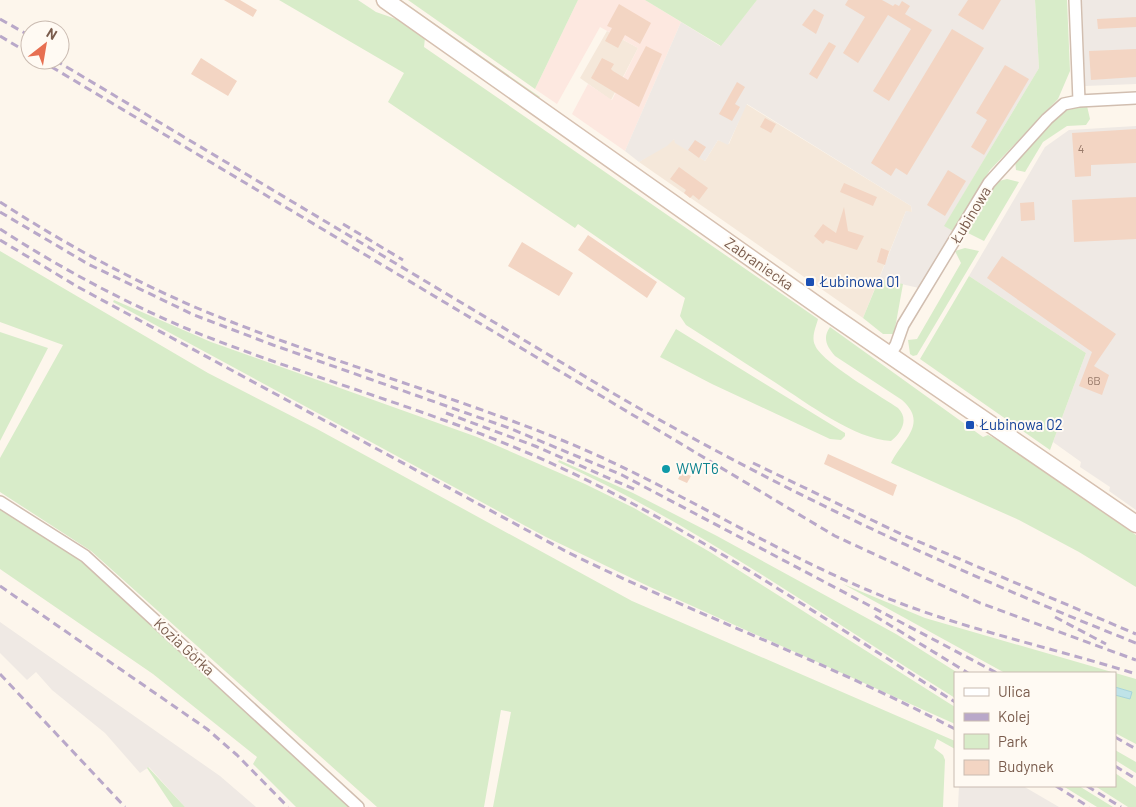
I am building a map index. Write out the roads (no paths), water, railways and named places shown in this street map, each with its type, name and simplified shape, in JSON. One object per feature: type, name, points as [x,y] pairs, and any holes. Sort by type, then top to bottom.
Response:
[{"type":"main road","name":"Zabraniecka","points":[[385,0],[1136,524]]},
{"type":"street","points":[[1075,0],[1079,101]]},
{"type":"street","name":"Łubinowa","points":[[890,354],[896,345],[903,325],[989,183],[1046,119],[1064,104],[1079,101],[1136,98]]},
{"type":"street","name":"Kozia Górka","points":[[0,502],[86,556],[358,807]]},
{"type":"water","points":[[1116,687],[1132,692],[1130,699],[1116,695]]},
{"type":"railway","points":[[0,19],[20,30]]},
{"type":"railway","points":[[0,36],[20,48]]},
{"type":"railway","points":[[70,69],[679,431],[872,529],[1003,588],[1136,643]]},
{"type":"railway","points":[[57,70],[835,536],[980,603],[1136,660]]},
{"type":"railway","points":[[0,202],[96,259],[171,297],[288,343],[518,423],[564,441],[641,476],[793,555],[870,591],[935,616],[1136,674]]},
{"type":"railway","points":[[0,212],[88,264],[194,315],[273,345],[509,428],[622,475],[995,672]]},
{"type":"railway","points":[[343,224],[403,260]]},
{"type":"railway","points":[[0,229],[93,284],[190,330],[274,362],[444,420],[528,453],[584,479],[693,537],[954,701]]},
{"type":"railway","points":[[0,240],[78,287],[569,553],[617,576],[860,682],[954,728]]},
{"type":"railway","points":[[446,413],[535,446],[636,490]]},
{"type":"railway","points":[[753,463],[903,535],[1136,634]]},
{"type":"railway","points":[[0,586],[207,729],[237,755],[288,807]]},
{"type":"railway","points":[[875,616],[966,672]]},
{"type":"railway","points":[[1055,617],[1106,644]]},
{"type":"railway","points":[[0,674],[125,807]]},
{"type":"railway","points":[[1116,738],[1136,749]]},
{"type":"railway","points":[[1116,767],[1136,779]]},
{"type":"railway","points":[[1058,787],[1089,807]]},
{"type":"railway","points":[[1089,787],[1121,807]]},
{"type":"place","name":"Łubinowa 01","points":[[810,282]]},
{"type":"place","name":"Łubinowa 02","points":[[970,425]]},
{"type":"place","name":"WWT6","points":[[666,469]]}]
